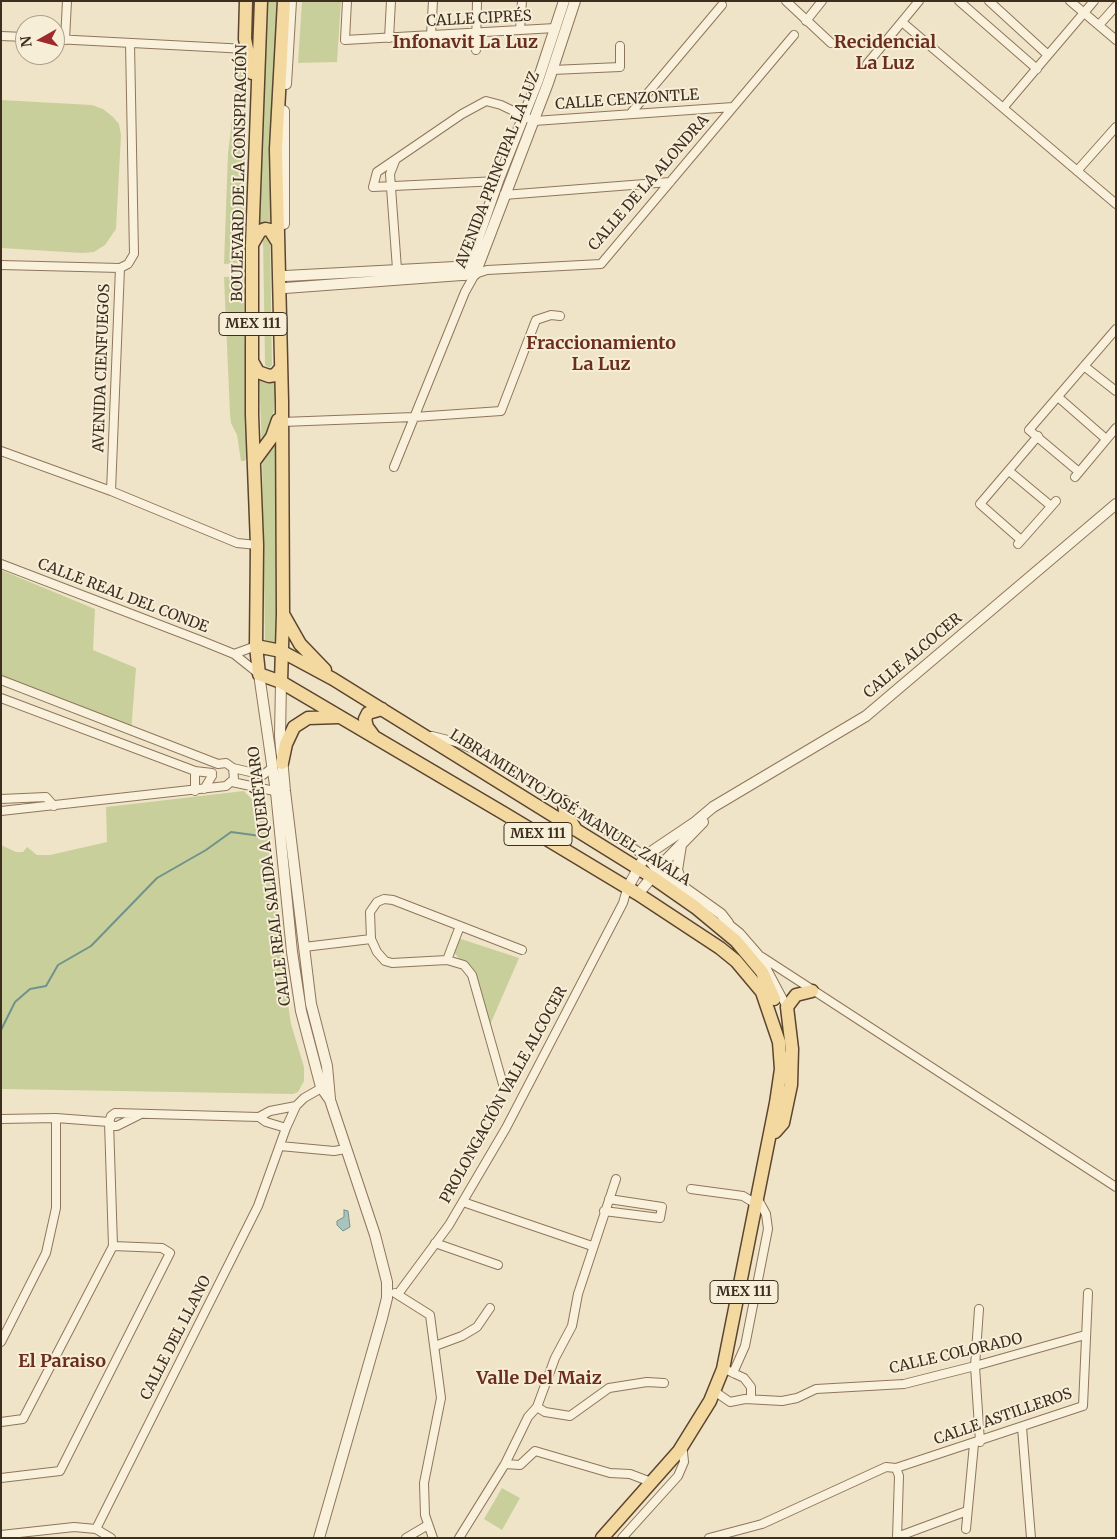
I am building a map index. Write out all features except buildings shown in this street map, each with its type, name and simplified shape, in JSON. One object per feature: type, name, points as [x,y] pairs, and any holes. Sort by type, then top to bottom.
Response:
[{"type":"main road","points":[[246,1],[245,39],[251,62],[255,118]]},
{"type":"main road","name":"BOULEVARD DE LA CONSPIRACIÓN","points":[[256,646],[258,545],[252,245],[255,118],[261,1]]},
{"type":"main road","name":"MEX 111","points":[[284,1],[276,149],[282,402],[284,614],[281,651],[281,682],[259,674],[256,646],[281,651],[333,679]]},
{"type":"main road","points":[[252,245],[260,231],[265,229],[270,230],[277,241]]},
{"type":"main road","points":[[253,363],[258,372],[269,376],[275,375],[281,368]]},
{"type":"main road","points":[[255,460],[272,437],[282,402]]},
{"type":"main road","name":"MEX 111","points":[[284,614],[300,644],[333,679]]},
{"type":"main road","name":"LIBRAMIENTO JOSÉ MANUEL ZAVALA","points":[[333,679],[577,832],[638,868],[655,874],[721,927],[749,956],[762,972],[778,1009],[784,1040],[785,1070],[775,1132],[723,1369],[695,1427],[679,1450],[602,1538]]},
{"type":"main road","name":"LIBRAMIENTO JOSÉ MANUEL ZAVALA","points":[[281,682],[632,891],[736,961],[762,992],[771,1013],[779,1042],[781,1068],[730,1372],[698,1430],[683,1452],[607,1538]]},
{"type":"main road","points":[[374,736],[367,727],[365,719],[368,714],[382,709]]},
{"type":"main road","points":[[277,765],[289,734],[301,721],[317,716],[345,719]]},
{"type":"main road","points":[[564,802],[565,812],[577,832]]},
{"type":"main road","points":[[775,1132],[783,1123],[791,1085],[792,1049],[787,1007],[796,995],[812,991]]},
{"type":"street","points":[[67,1],[65,40],[248,49]]},
{"type":"street","points":[[281,348],[285,288],[284,112],[291,1]]},
{"type":"street","name":"CALLE CIPRÉS","points":[[347,1],[345,40],[555,28]]},
{"type":"street","points":[[389,38],[391,1]]},
{"type":"street","points":[[431,35],[433,1]]},
{"type":"street","points":[[476,50],[478,1]]},
{"type":"street","points":[[520,30],[522,1]]},
{"type":"street","name":"AVENIDA PRINCIPAL LA LUZ","points":[[394,467],[504,195],[564,1]]},
{"type":"street","name":"AVENIDA PRINCIPAL LA LUZ","points":[[474,270],[498,181],[552,70],[576,1]]},
{"type":"street","points":[[786,1],[831,43]]},
{"type":"street","points":[[806,21],[822,1]]},
{"type":"street","points":[[867,64],[919,1]]},
{"type":"street","points":[[959,1],[1037,69]]},
{"type":"street","points":[[989,1],[1048,55]]},
{"type":"street","points":[[1070,1],[1116,40]]},
{"type":"street","points":[[1003,108],[1094,1]]},
{"type":"street","points":[[631,113],[722,5]]},
{"type":"street","points":[[1099,25],[1116,6]]},
{"type":"street","points":[[902,22],[1116,204]]},
{"type":"street","name":"CALLE DE LA ALONDRA","points":[[285,276],[397,269],[474,270],[601,264],[794,35]]},
{"type":"street","points":[[1,36],[15,37]]},
{"type":"street","name":"AVENIDA CIENFUEGOS","points":[[112,490],[120,268],[128,264],[134,254],[130,43]]},
{"type":"street","points":[[552,70],[620,67],[620,46]]},
{"type":"street","points":[[498,181],[373,187],[377,172],[462,114],[486,102],[501,104],[529,118]]},
{"type":"street","name":"CALLE CENZONTLE","points":[[529,118],[733,107]]},
{"type":"street","points":[[1077,171],[1115,130]]},
{"type":"street","points":[[395,161],[390,174],[390,186],[397,269]]},
{"type":"street","points":[[504,195],[670,182]]},
{"type":"street","points":[[1,266],[120,268]]},
{"type":"street","points":[[376,270],[377,282]]},
{"type":"street","name":"CALLE DE LA ALONDRA","points":[[285,288],[377,282],[474,270]]},
{"type":"street","points":[[282,422],[414,417],[501,411],[536,320],[551,315],[560,316]]},
{"type":"street","points":[[1115,331],[1029,430],[1038,436],[1077,474],[1116,428]]},
{"type":"street","points":[[1084,366],[1116,391]]},
{"type":"street","points":[[1058,397],[1106,439]]},
{"type":"street","points":[[1009,471],[1054,504],[1020,542],[980,504],[1038,436]]},
{"type":"street","points":[[1,451],[112,490],[237,543],[258,545]]},
{"type":"street","name":"CALLE ALCOCER","points":[[632,891],[638,868],[645,856],[694,823],[713,807],[866,716],[1116,504]]},
{"type":"street","name":"CALLE REAL DEL CONDE","points":[[1,564],[234,654],[259,674]]},
{"type":"street","points":[[234,654],[256,646]]},
{"type":"street","name":"CALLE REAL SALIDA A QUERÉTARO","points":[[259,674],[277,765],[292,952],[301,1011],[375,1235],[387,1290],[382,1318],[319,1538]]},
{"type":"street","points":[[1,680],[218,764],[226,763],[232,768],[235,775],[232,782]]},
{"type":"street","name":"CALLE REAL SALIDA A QUERÉTARO","points":[[277,765],[281,682]]},
{"type":"street","points":[[1,698],[195,771],[212,774]]},
{"type":"street","points":[[425,735],[456,742],[490,756],[645,856],[655,874],[728,923]]},
{"type":"street","points":[[204,789],[218,764]]},
{"type":"street","points":[[232,768],[263,775],[269,773],[277,765]]},
{"type":"street","points":[[195,771],[195,791]]},
{"type":"street","points":[[212,774],[215,783],[222,787]]},
{"type":"street","points":[[1,811],[195,791],[222,787],[232,782],[280,792]]},
{"type":"street","name":"CALLE REAL SALIDA A QUERÉTARO","points":[[280,792],[311,1004],[327,1066],[325,1086]]},
{"type":"street","points":[[1,799],[46,797],[54,806]]},
{"type":"street","name":"CALLE ALCOCER","points":[[632,891],[655,874],[702,823],[713,807]]},
{"type":"street","points":[[681,845],[677,870],[683,887],[721,914],[760,956],[1116,1187]]},
{"type":"street","points":[[623,903],[632,891]]},
{"type":"street","name":"PROLONGACIÓN VALLE ALCOCER","points":[[398,1294],[463,1202],[506,1128],[623,903],[632,891]]},
{"type":"street","points":[[504,1088],[472,975],[464,965],[447,960],[392,963],[385,961],[377,952],[371,939],[372,907],[384,899],[394,900],[522,950]]},
{"type":"street","points":[[447,960],[460,926]]},
{"type":"street","points":[[304,947],[371,939]]},
{"type":"street","points":[[760,956],[787,1007]]},
{"type":"street","name":"CALLE DEL LLANO","points":[[96,1530],[258,1206],[286,1128],[296,1106],[304,1098],[325,1086]]},
{"type":"street","points":[[1,1119],[56,1118],[109,1122],[113,1126],[117,1126],[141,1114],[260,1117],[270,1111],[296,1106]]},
{"type":"street","points":[[260,1117],[266,1122],[286,1128]]},
{"type":"street","points":[[1,1342],[46,1253],[56,1208],[56,1118]]},
{"type":"street","points":[[1,1422],[23,1419],[113,1246],[109,1122]]},
{"type":"street","points":[[280,1146],[334,1151],[346,1149]]},
{"type":"street","points":[[459,1538],[505,1464],[528,1417],[536,1407],[555,1358],[572,1326],[578,1294],[592,1246],[616,1179]]},
{"type":"street","points":[[691,1189],[744,1196],[758,1204]]},
{"type":"street","points":[[604,1210],[660,1218],[662,1207],[609,1199]]},
{"type":"street","points":[[463,1202],[592,1246]]},
{"type":"street","points":[[435,1243],[498,1265]]},
{"type":"street","points":[[1,1478],[60,1471],[170,1253],[162,1248],[113,1246]]},
{"type":"street","points":[[387,1290],[398,1294],[430,1316],[441,1398],[424,1484],[425,1515],[433,1538]]},
{"type":"street","points":[[1085,1335],[1088,1293]]},
{"type":"street","points":[[435,1346],[462,1336],[476,1327],[490,1308]]},
{"type":"street","points":[[966,1529],[977,1443],[975,1366],[979,1309]]},
{"type":"street","name":"CALLE COLORADO","points":[[717,1393],[730,1402],[752,1399],[782,1401],[797,1398],[816,1389],[904,1384],[1085,1335]]},
{"type":"street","name":"CALLE ASTILLEROS","points":[[709,1538],[762,1524],[886,1467],[896,1468],[977,1443],[1082,1406],[1085,1335]]},
{"type":"street","points":[[730,1372],[744,1378],[751,1387],[752,1399]]},
{"type":"street","points":[[536,1407],[545,1412],[570,1416],[609,1388],[647,1382],[664,1383]]},
{"type":"street","points":[[1022,1427],[1031,1538]]},
{"type":"street","points":[[505,1464],[520,1465],[535,1451],[610,1473],[630,1474],[651,1482]]},
{"type":"street","points":[[622,1538],[678,1476],[684,1462],[683,1452]]},
{"type":"street","points":[[896,1468],[899,1476],[897,1538],[967,1511]]},
{"type":"street","points":[[406,1538],[428,1525]]},
{"type":"street","points":[[1,1535],[12,1536],[74,1527],[96,1530],[111,1538]]},
{"type":"green space","points":[[266,1],[280,1],[275,226],[257,227]]},
{"type":"green space","points":[[302,1],[341,1],[337,62],[298,63]]},
{"type":"green space","points":[[239,61],[248,61],[242,263],[224,264],[228,153]]},
{"type":"green space","points":[[1,100],[92,105],[103,109],[119,124],[121,135],[116,229],[105,245],[94,252],[82,253],[1,248]]},
{"type":"green space","points":[[266,235],[270,237],[272,365],[269,368],[265,365],[263,237]]},
{"type":"green space","points":[[243,276],[248,454],[245,461],[241,461],[237,435],[231,423],[230,414],[224,277]]},
{"type":"green space","points":[[259,375],[277,376],[272,426],[262,448]]},
{"type":"green space","points":[[276,443],[278,644],[265,640],[262,457]]},
{"type":"green space","points":[[1,570],[95,609],[93,650],[136,668],[131,733],[1,684]]},
{"type":"green space","points":[[244,791],[267,815],[284,978],[291,1024],[304,1067],[304,1081],[298,1092],[293,1094],[1,1089],[1,845],[16,852],[23,852],[27,847],[37,855],[50,855],[107,842],[106,807]]},
{"type":"green space","points":[[458,938],[519,958],[490,1025],[476,980],[453,951]]},
{"type":"green space","points":[[502,1488],[520,1498],[502,1530],[484,1519]]},
{"type":"water","points":[[344,1210],[348,1211],[350,1227],[343,1231],[337,1225],[337,1221],[344,1217]]},
{"type":"waterway","points":[[1,1030],[15,1002],[30,989],[46,986],[58,965],[91,946],[157,878],[206,850],[231,832],[261,836]]},
{"type":"district","name":"Infonavit La Luz","points":[[465,43]]},
{"type":"district","name":"Recidencial La Luz","points":[[885,53]]},
{"type":"district","name":"Fraccionamiento La Luz","points":[[601,354]]},
{"type":"district","name":"El Paraiso","points":[[62,1362]]},
{"type":"district","name":"Valle Del Maiz","points":[[539,1379]]}]
